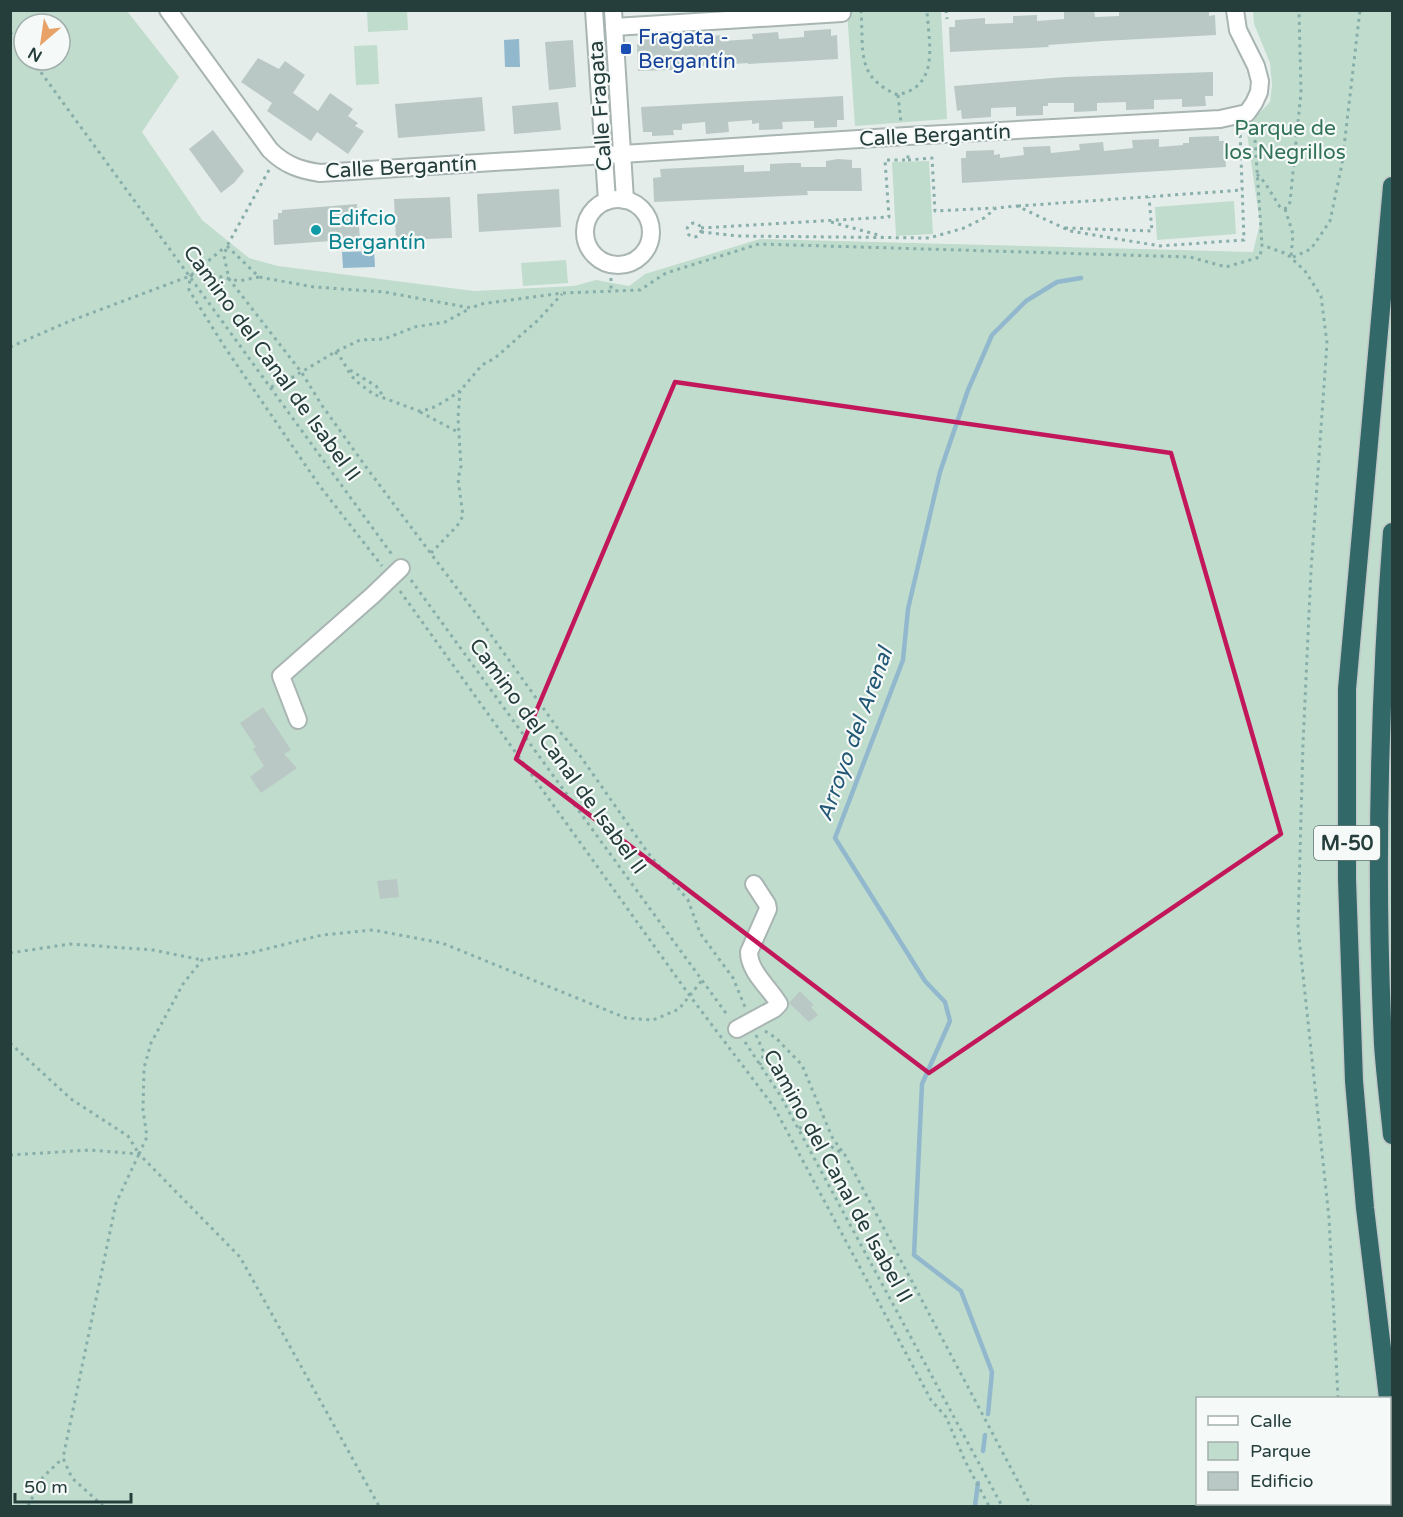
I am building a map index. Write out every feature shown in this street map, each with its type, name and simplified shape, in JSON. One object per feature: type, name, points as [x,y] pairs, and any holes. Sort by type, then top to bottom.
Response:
[{"type":"highway","name":"M-50","points":[[1388,1397],[1365,1208],[1354,1082],[1347,879],[1347,689],[1392,186]]},
{"type":"highway","name":"M-50","points":[[1392,532],[1383,648],[1378,882],[1383,1047],[1392,1135]]},
{"type":"highway","points":[[1380,776],[1391,732],[1392,707]]},
{"type":"street","name":"Calle Bergantín","points":[[168,10],[270,150],[281,161],[300,170],[320,173],[1247,119]]},
{"type":"street","name":"Calle Fragata","points":[[594,10],[607,201]]},
{"type":"street","points":[[1235,10],[1238,30],[1256,66],[1260,81],[1259,92],[1247,119]]},
{"type":"street","points":[[613,19],[842,13]]},
{"type":"street","name":"Calle Fragata","points":[[613,19],[626,200]]},
{"type":"street","name":"Calle Fragata","points":[[626,200],[637,205],[646,214],[651,225],[651,238],[647,250],[638,260],[627,265],[614,266],[603,262],[594,256],[588,247],[585,225],[597,206],[607,201],[626,200]]},
{"type":"street","points":[[298,720],[281,676],[396,573]]},
{"type":"street","points":[[744,1025],[774,1010],[779,1004],[749,958],[749,952],[768,909],[754,884]]},
{"type":"path","points":[[861,10],[865,67],[873,79],[898,95]]},
{"type":"path","points":[[898,95],[915,88],[925,76],[930,57],[927,10]]},
{"type":"path","points":[[946,10],[947,19]]},
{"type":"path","points":[[1285,209],[1290,202],[1301,92],[1299,10]]},
{"type":"path","points":[[1291,258],[1311,249],[1330,221],[1342,164],[1360,10]]},
{"type":"path","name":"Camino del Canal de Isabel II","points":[[41,72],[271,387],[396,573],[703,979],[744,1025],[760,1065],[798,1126],[1002,1506]]},
{"type":"path","points":[[898,95],[901,124]]},
{"type":"path","points":[[271,387],[302,373],[313,364],[360,340],[384,339],[415,327],[445,322],[481,304],[563,293],[640,290],[666,273],[759,244],[1190,257],[1226,267],[1260,257],[1262,245],[1257,174],[1247,119]]},
{"type":"path","points":[[1017,206],[1070,231],[1160,246],[1244,240],[1243,190],[1247,119]]},
{"type":"path","points":[[701,230],[698,224],[693,223],[687,230],[688,234],[694,237],[701,230],[889,217],[885,160],[908,157],[932,158],[935,211],[1243,190]]},
{"type":"path","points":[[269,170],[227,246],[224,256],[229,279],[302,373],[342,434],[474,611],[561,733],[581,757],[648,853],[688,900],[700,933],[733,978],[744,1025],[764,1053],[760,1065]]},
{"type":"path","points":[[1257,174],[1280,207],[1285,209],[1293,234],[1291,258]]},
{"type":"path","points":[[1063,228],[1152,231],[1149,197]]},
{"type":"path","points":[[701,230],[739,236],[929,238],[984,218],[996,208]]},
{"type":"path","points":[[826,220],[888,237]]},
{"type":"path","points":[[1262,245],[1287,254],[1305,271],[1321,296],[1327,343],[1311,570],[1298,928],[1329,1218],[1338,1397]]},
{"type":"path","points":[[227,246],[190,276],[189,290],[224,346],[319,485],[396,573],[690,996],[774,1107],[931,1400],[946,1417],[965,1461],[990,1506]]},
{"type":"path","points":[[227,246],[259,277]]},
{"type":"path","points":[[10,347],[70,321],[190,276],[209,274],[239,281],[259,277],[314,287],[384,292],[471,308]]},
{"type":"path","points":[[611,278],[611,290]]},
{"type":"path","points":[[419,411],[437,405],[459,391],[482,365],[495,358],[537,321],[563,293]]},
{"type":"path","points":[[335,352],[341,356],[359,383],[374,394],[419,411],[458,432]]},
{"type":"path","points":[[348,369],[376,386],[385,398]]},
{"type":"path","points":[[430,554],[457,526],[462,516],[458,479],[461,466],[458,432],[459,391]]},
{"type":"path","points":[[10,953],[70,944],[153,950],[202,960],[250,953],[322,935],[373,930],[442,943],[626,1018],[653,1020],[679,1009],[703,979]]},
{"type":"path","points":[[28,1506],[43,1477],[63,1458],[116,1203],[147,1137],[143,1110],[144,1068],[152,1043],[183,984],[202,960]]},
{"type":"path","points":[[744,1025],[776,1038],[802,1065],[832,1137],[845,1155],[1031,1506]]},
{"type":"path","points":[[10,1043],[71,1099],[128,1136],[139,1154],[240,1257],[379,1506]]},
{"type":"path","points":[[798,1126],[845,1155]]},
{"type":"path","points":[[10,1155],[90,1150],[139,1154]]},
{"type":"path","points":[[63,1458],[72,1478],[103,1506]]},
{"type":"highlighted area","points":[[675,382],[1171,453],[1281,834],[929,1073],[516,759]]},
{"type":"green space","name":"Parque de los Negrillos","points":[[10,11],[127,11],[179,77],[142,132],[202,220],[249,258],[278,266],[474,291],[574,286],[596,280],[629,286],[645,274],[760,239],[1253,252],[1260,223],[1246,127],[1270,102],[1272,85],[1270,63],[1254,24],[1253,11],[1392,11],[1392,1506],[11,1506]]},
{"type":"green space","points":[[367,11],[407,11],[408,30],[368,32]]},
{"type":"green space","points":[[847,11],[941,11],[947,119],[855,126]]},
{"type":"green space","points":[[377,45],[379,84],[356,85],[354,46]]},
{"type":"green space","points":[[929,161],[933,234],[896,236],[892,162]]},
{"type":"green space","points":[[1234,201],[1236,234],[1157,240],[1155,207]]},
{"type":"green space","points":[[566,260],[568,283],[523,286],[521,263]]},
{"type":"water","points":[[519,39],[520,67],[505,67],[504,40]]},
{"type":"water","points":[[374,251],[375,267],[343,268],[342,252]]},
{"type":"building","points":[[1094,10],[1095,17],[1119,16],[1119,10],[1209,10],[1209,16],[1215,15],[1216,35],[950,52],[949,27],[955,27],[955,20],[985,18],[985,24],[1013,23],[1013,16],[1037,15],[1037,21],[1064,19],[1064,12]]},
{"type":"building","points":[[831,29],[831,36],[837,35],[838,59],[638,71],[637,44],[642,44],[641,39],[667,38],[668,46],[691,45],[691,43],[699,43],[698,37],[723,35],[723,41],[753,39],[752,34],[778,32],[779,39],[804,37],[804,31]]},
{"type":"building","points":[[573,40],[576,87],[549,90],[545,42]]},
{"type":"building","points":[[258,58],[279,69],[285,61],[305,75],[293,93],[318,111],[330,93],[353,109],[348,116],[358,123],[355,126],[364,131],[348,154],[317,132],[311,141],[267,111],[272,103],[241,82]]},
{"type":"building","points":[[1213,72],[1213,96],[1205,96],[1206,106],[1182,107],[1182,99],[1154,100],[1154,109],[1126,110],[1126,102],[1097,103],[1097,111],[1074,112],[1074,103],[1048,103],[1048,106],[1043,106],[1043,115],[1016,116],[1016,107],[991,108],[991,117],[962,119],[961,110],[957,111],[954,86],[1065,77]]},
{"type":"building","points":[[843,96],[844,120],[837,120],[837,127],[814,128],[814,121],[806,121],[782,122],[783,129],[759,130],[759,123],[752,124],[752,120],[728,122],[729,132],[706,134],[705,122],[682,124],[682,130],[673,130],[674,135],[652,136],[652,132],[643,132],[641,107]]},
{"type":"building","points":[[482,97],[485,131],[398,138],[395,104]]},
{"type":"building","points":[[558,102],[561,130],[514,134],[512,106]]},
{"type":"building","points":[[213,130],[244,171],[221,193],[189,149]]},
{"type":"building","points":[[1219,136],[1219,141],[1224,141],[1226,167],[962,183],[961,158],[966,158],[966,151],[994,150],[994,155],[1000,154],[1000,158],[1024,155],[1023,147],[1050,146],[1051,153],[1080,150],[1079,144],[1103,142],[1104,151],[1133,148],[1132,140],[1159,139],[1159,147],[1189,143],[1189,137]]},
{"type":"building","points":[[852,160],[852,168],[861,168],[862,191],[807,191],[808,195],[654,202],[653,178],[661,177],[660,169],[744,165],[744,172],[770,171],[770,164],[801,163],[801,167],[826,167],[826,161]]},
{"type":"building","points":[[559,189],[561,227],[479,232],[477,194]]},
{"type":"building","points":[[450,197],[452,238],[396,240],[394,199]]},
{"type":"building","name":"Edifcio Bergantín","points":[[357,204],[360,239],[274,245],[273,220],[278,219],[278,213],[282,213],[282,210]]},
{"type":"building","points":[[263,707],[291,750],[284,754],[297,768],[261,793],[250,777],[264,766],[253,749],[256,747],[240,723]]},
{"type":"building","points":[[397,879],[399,897],[380,899],[377,881]]},
{"type":"building","points":[[800,991],[814,1005],[811,1007],[818,1015],[809,1022],[789,1003]]},
{"type":"waterway","name":"Arroyo del Arenal","points":[[988,1414],[992,1372],[961,1291],[914,1255],[922,1084],[950,1021],[945,1002],[925,981],[835,838],[903,660],[908,609],[940,472],[968,390],[992,335],[1026,301],[1057,282],[1081,278]]},
{"type":"waterway","name":"Arroyo del Arenal","points":[[983,1451],[985,1435]]},
{"type":"waterway","name":"Arroyo del Arenal","points":[[975,1506],[978,1483]]},
{"type":"place","name":"Fragata - Bergantín","points":[[626,49]]},
{"type":"place","name":"Edifcio Bergantín","points":[[316,230]]}]
